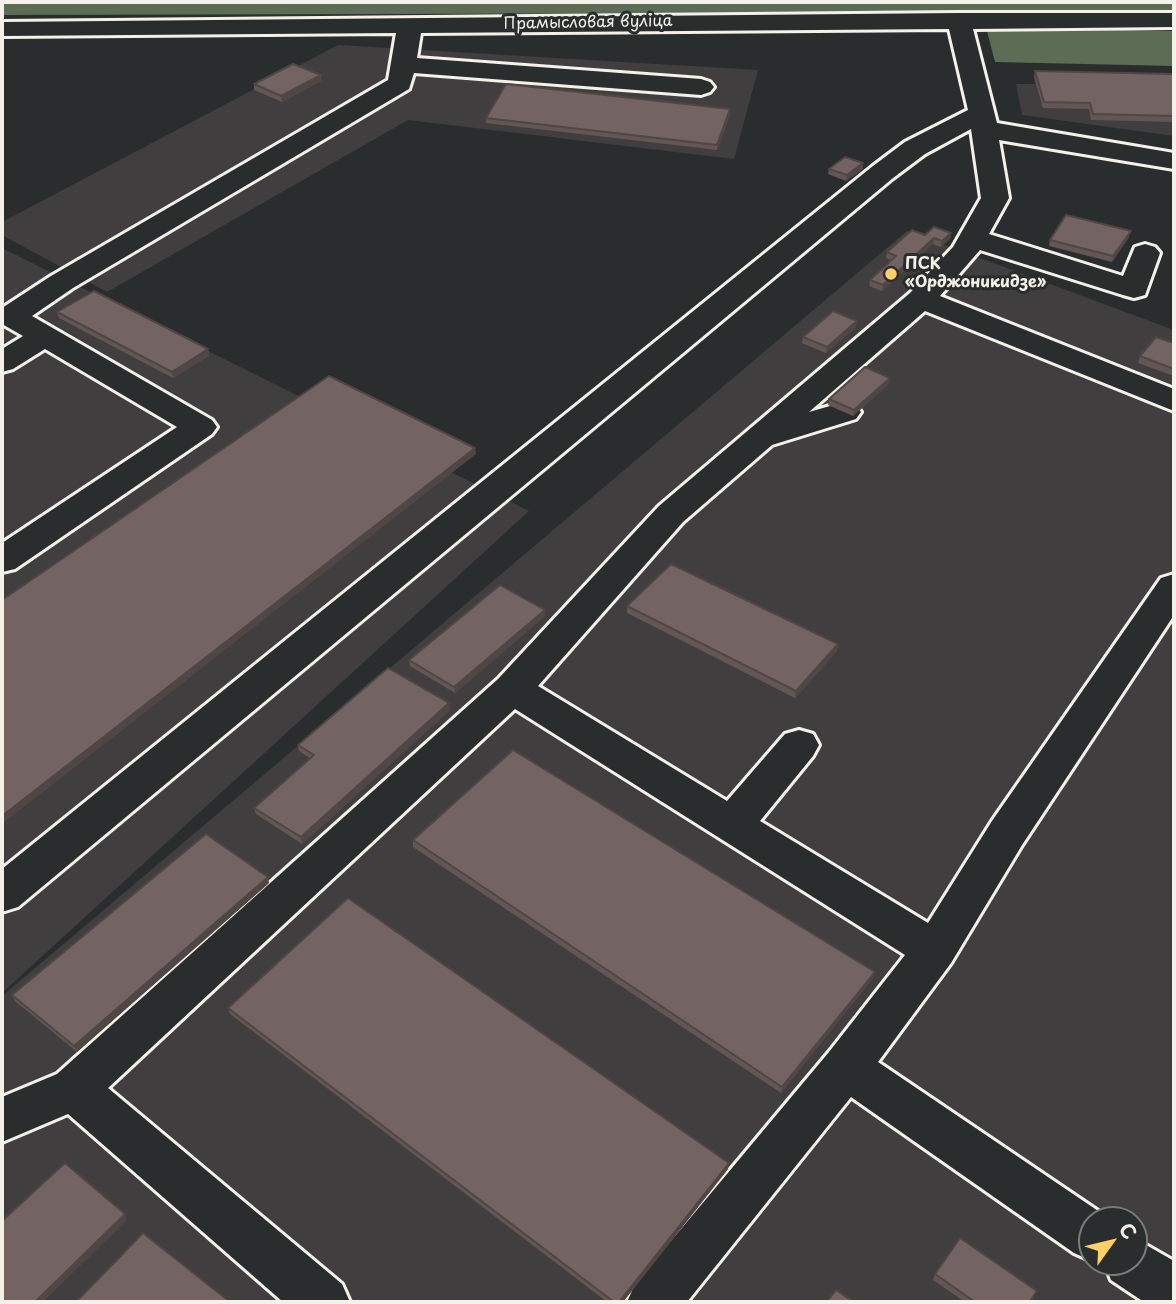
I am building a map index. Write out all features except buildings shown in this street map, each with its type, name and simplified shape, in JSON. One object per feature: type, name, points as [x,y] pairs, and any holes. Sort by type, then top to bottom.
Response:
[{"type":"street","points":[[252,27],[281,2]]},
{"type":"street","points":[[2,1120],[74,1090],[512,689],[671,514],[909,310],[965,251],[995,198],[983,121],[959,20]]},
{"type":"street","name":"Прамысловая вуліца","points":[[2,29],[1174,20]]},
{"type":"street","points":[[2,560],[200,427],[11,316],[62,282],[400,84],[410,25]]},
{"type":"street","points":[[403,65],[701,87]]},
{"type":"street","points":[[2,894],[915,148],[983,121],[1174,161]]},
{"type":"street","points":[[972,238],[1134,289],[1145,253]]},
{"type":"street","points":[[882,368],[909,310]]},
{"type":"street","points":[[909,310],[1174,401]]},
{"type":"street","points":[[2,362],[45,336]]},
{"type":"street","points":[[753,442],[844,412]]},
{"type":"street","points":[[654,1302],[846,1067],[935,950],[1007,833],[1174,587]]},
{"type":"street","points":[[512,689],[935,950]]},
{"type":"street","points":[[731,826],[799,745]]},
{"type":"street","points":[[846,1067],[1078,1226]]},
{"type":"street","points":[[74,1090],[323,1302]]},
{"type":"street","points":[[1148,1274],[1174,1292]]},
{"type":"shaded area","points":[[338,45],[758,70],[734,159],[408,120],[107,292],[2,235],[2,222]]},
{"type":"shaded area","points":[[1034,77],[1174,80],[1174,136],[1022,115],[1016,84],[1035,84]]},
{"type":"shaded area","points":[[907,231],[1174,330],[1174,1302],[2,1302],[2,996]]},
{"type":"shaded area","points":[[2,248],[529,511],[2,993]]},
{"type":"green space","points":[[2,2],[1174,2],[1174,12],[2,15]]},
{"type":"green space","points":[[986,27],[1174,31],[1174,66],[995,62]]},
{"type":"place","name":"ПСК «Орджоникидзе»","points":[[891,274]]}]
